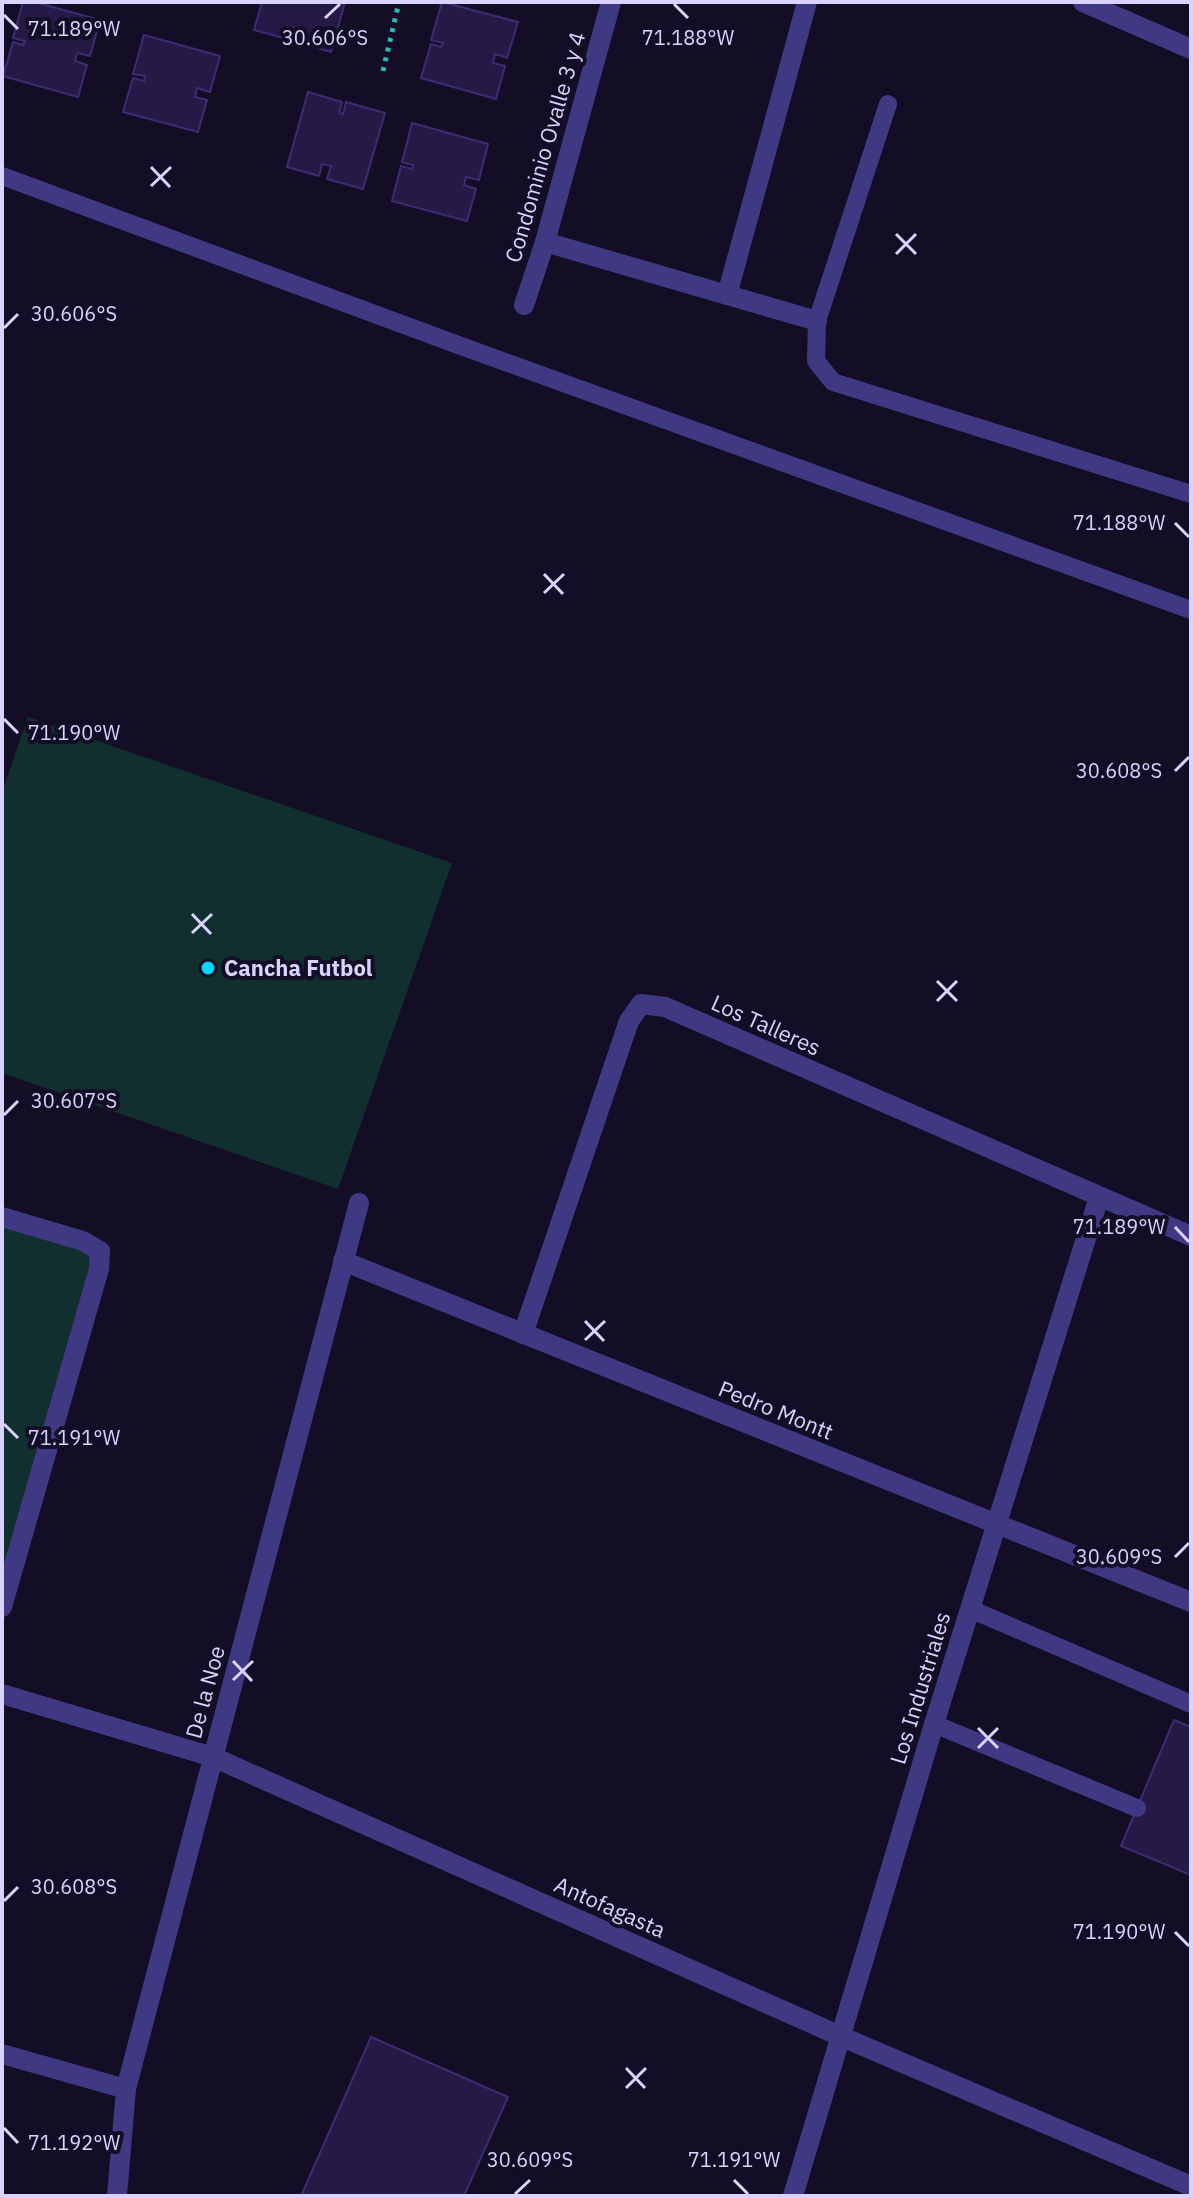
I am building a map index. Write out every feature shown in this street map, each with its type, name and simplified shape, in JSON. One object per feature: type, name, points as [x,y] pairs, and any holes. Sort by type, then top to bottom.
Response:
[{"type":"street","name":"Condominio Ovalle 3 y 4","points":[[524,305],[545,242],[611,2]]},
{"type":"street","points":[[727,295],[807,2]]},
{"type":"street","points":[[1083,2],[1191,49]]},
{"type":"street","points":[[545,242],[817,321]]},
{"type":"street","name":"Los Talleres","points":[[523,1334],[629,1021],[641,1004],[665,1007],[1191,1236]]},
{"type":"street","name":"Los Industriales","points":[[793,2196],[934,1724],[1099,1197]]},
{"type":"street","name":"De la Noe","points":[[117,2196],[126,2089],[359,1203]]},
{"type":"street","points":[[2,1217],[83,1241],[100,1251],[99,1269],[2,1607]]},
{"type":"street","name":"Pedro Montt","points":[[343,1261],[1191,1602]]},
{"type":"street","name":"Antofagasta","points":[[2,1694],[213,1757],[840,2036],[1191,2186]]},
{"type":"street","points":[[2,2054],[126,2089]]},
{"type":"lane","points":[[888,104],[817,321],[816,361],[833,382],[1191,494]]},
{"type":"lane","points":[[2,176],[1191,610]]},
{"type":"lane","points":[[970,1609],[1191,1704]]},
{"type":"lane","points":[[934,1724],[1137,1808]]},
{"type":"path","points":[[383,71],[399,2]]},
{"type":"green space","name":"Cancha Futbol","points":[[28,717],[452,863],[338,1189],[2,1073],[2,792]]},
{"type":"green space","points":[[2,1223],[98,1251],[2,1583]]},
{"type":"building","points":[[23,2],[34,2],[100,20],[90,56],[77,53],[75,61],[87,65],[78,97],[3,76],[13,42],[23,45],[25,41],[13,38]]},
{"type":"building","points":[[262,2],[345,2],[331,52],[295,42],[298,29],[290,27],[287,39],[254,30]]},
{"type":"building","points":[[442,2],[518,22],[507,58],[495,54],[493,63],[505,66],[496,99],[421,78],[431,44],[441,47],[443,43],[431,40]]},
{"type":"building","points":[[144,35],[220,56],[210,92],[197,88],[195,97],[207,100],[198,132],[123,112],[133,78],[144,81],[145,76],[133,74]]},
{"type":"building","points":[[308,92],[342,102],[339,113],[343,114],[346,102],[385,113],[363,189],[327,179],[331,166],[322,164],[319,176],[287,167]]},
{"type":"building","points":[[412,123],[488,144],[479,180],[466,177],[464,185],[476,189],[467,221],[392,201],[401,166],[412,169],[413,165],[402,162]]},
{"type":"building","points":[[1174,1720],[1191,1727],[1191,1875],[1121,1846]]},
{"type":"building","points":[[371,2037],[508,2097],[464,2196],[301,2196]]},
{"type":"place","name":"Cancha Futbol","points":[[208,968]]}]
